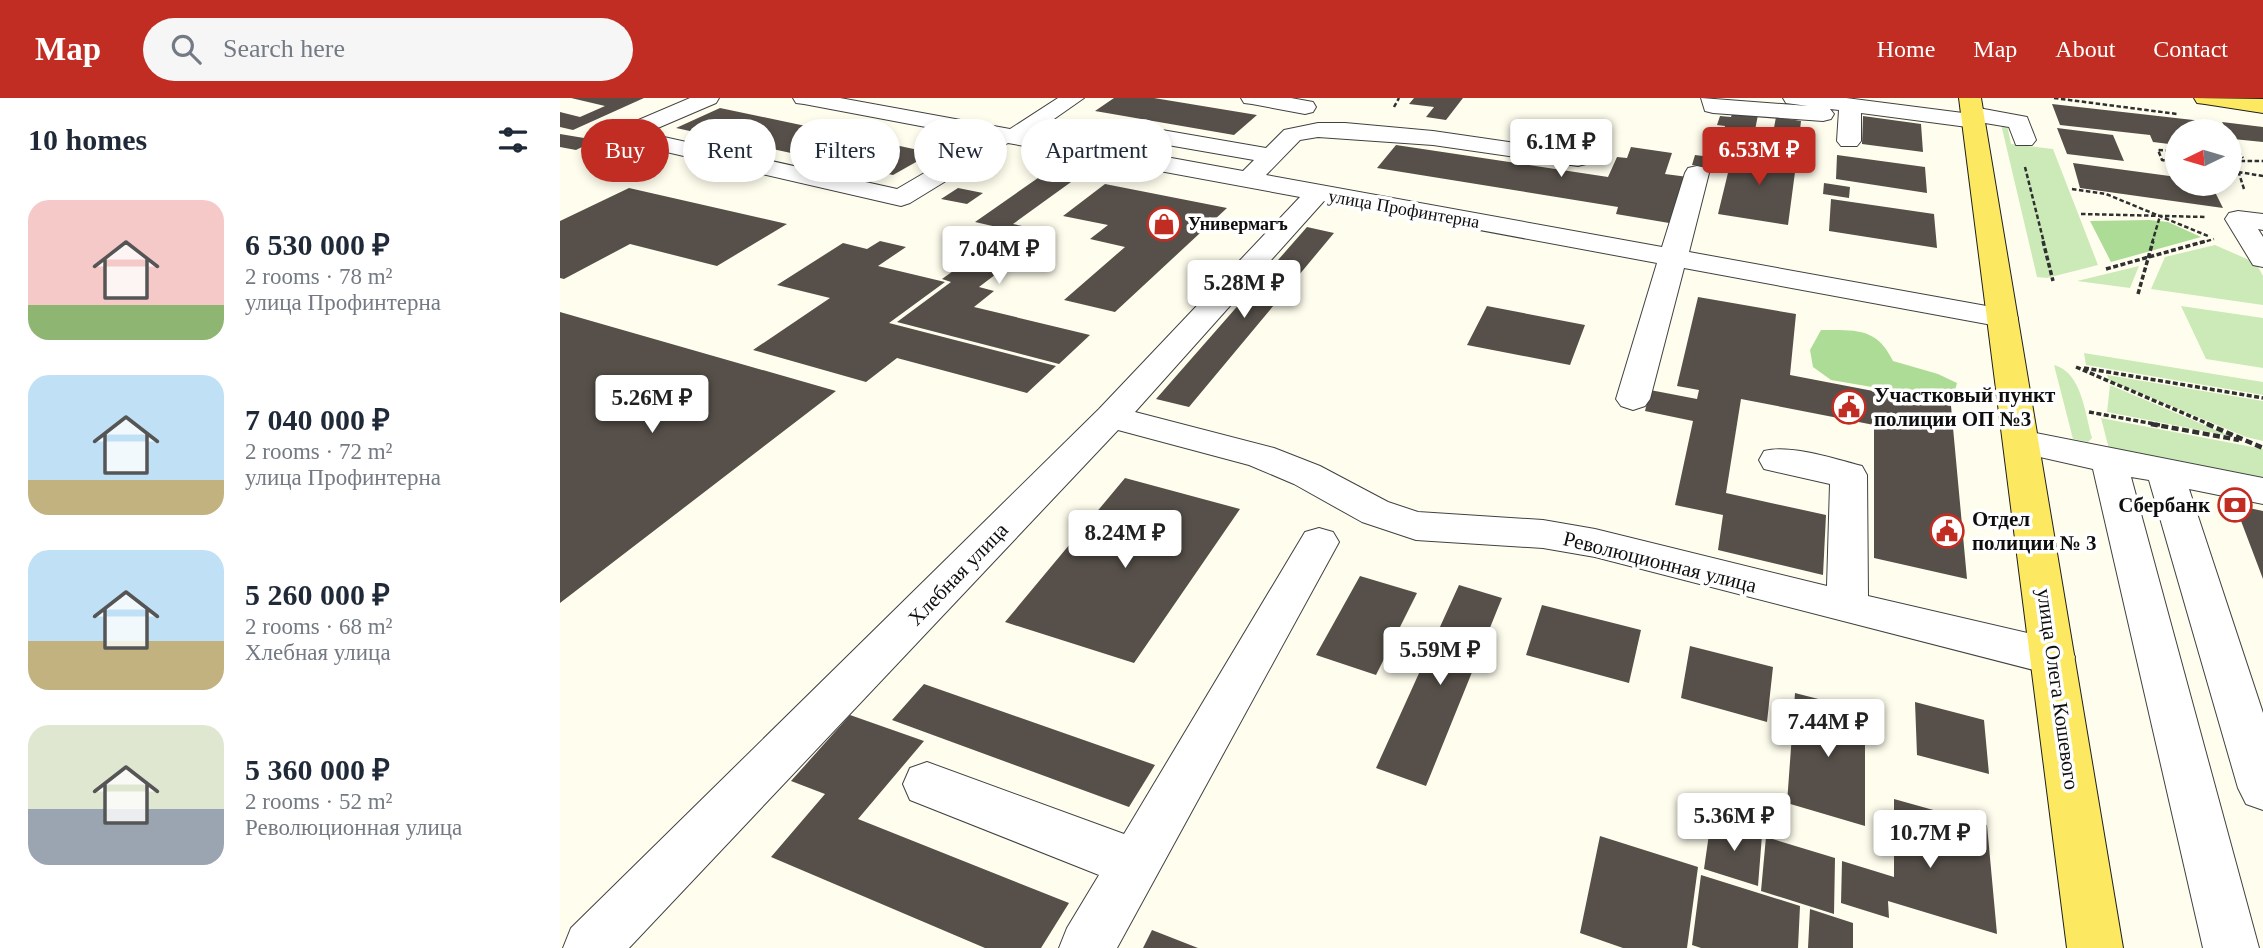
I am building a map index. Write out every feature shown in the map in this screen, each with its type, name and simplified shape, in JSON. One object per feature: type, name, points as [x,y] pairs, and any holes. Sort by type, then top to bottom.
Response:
[{"type":"main road","points":[[2205,98],[2263,106]]},
{"type":"main road","name":"улица Олега Кошевого","points":[[1973,111],[2095,948]]},
{"type":"street","points":[[708,98],[623,135],[901,198],[1045,116],[1072,109]]},
{"type":"street","name":"улица Профинтерна","points":[[804,98],[859,102],[1009,136],[2003,318]]},
{"type":"street","points":[[1248,180],[1292,135],[1307,102],[1252,98]]},
{"type":"street","points":[[1712,98],[1713,106],[1973,111],[2019,122],[2024,140]]},
{"type":"street","points":[[1794,98],[1850,110]]},
{"type":"street","points":[[1849,141],[1850,110]]},
{"type":"street","points":[[1292,135],[1318,130],[1377,133],[1433,138],[1578,159],[1585,145]]},
{"type":"street","points":[[1172,138],[1270,156]]},
{"type":"street","points":[[1633,399],[1697,173]]},
{"type":"street","name":"Хлебная улица","points":[[591,948],[1111,417],[1318,193]]},
{"type":"street","points":[[2251,223],[2263,259]]},
{"type":"street","name":"Революционная улица","points":[[1111,417],[1261,456],[1307,475],[1375,512],[1416,526],[1543,534],[1595,543],[2053,657]]},
{"type":"street","points":[[2021,442],[2263,491]]},
{"type":"street","points":[[1777,460],[1849,475],[1847,607]]},
{"type":"street","points":[[2109,460],[2231,948]]},
{"type":"street","points":[[2165,471],[2263,788]]},
{"type":"street","points":[[1087,948],[1319,542]]},
{"type":"street","points":[[927,784],[1135,864]]},
{"type":"path","points":[[2054,98],[2184,115]]},
{"type":"path","points":[[2024,140],[2020,146],[2053,281]]},
{"type":"path","points":[[2165,151],[2158,150],[2162,160],[2165,161]]},
{"type":"path","points":[[2243,159],[2263,161]]},
{"type":"path","points":[[2242,173],[2263,176]]},
{"type":"path","points":[[2242,188],[2251,223]]},
{"type":"path","points":[[2072,189],[2106,194],[2214,239]]},
{"type":"path","points":[[2081,214],[2160,216],[2251,223]]},
{"type":"path","points":[[2138,294],[2160,216]]},
{"type":"path","points":[[2106,268],[2214,239],[2251,223]]},
{"type":"path","points":[[2249,442],[2076,367],[2263,398]]},
{"type":"path","points":[[2088,412],[2263,446]]},
{"type":"green space","points":[[2001,124],[2007,125],[2011,144],[2053,149],[2098,265],[2047,278],[2037,277]]},
{"type":"green space","points":[[2090,221],[2168,222],[2201,237],[2111,262]]},
{"type":"green space","points":[[2215,245],[2256,263],[2263,276],[2263,305],[2151,289],[2165,257]]},
{"type":"green space","points":[[2139,266],[2130,288],[2077,281]]},
{"type":"green space","points":[[2181,306],[2263,318],[2263,368],[2206,359]]},
{"type":"green space","points":[[1821,330],[1855,331],[1872,336],[1887,350],[1893,361],[1938,374],[1957,383],[1954,394],[1936,398],[1831,380],[1813,367],[1810,350]]},
{"type":"green space","points":[[2084,353],[2263,382],[2263,395],[2086,365]]},
{"type":"green space","points":[[2054,365],[2071,376],[2081,395],[2092,438],[2088,442],[2073,439]]},
{"type":"green space","points":[[2107,375],[2263,401],[2263,441],[2246,437],[2109,380]]},
{"type":"green space","points":[[2110,385],[2230,436],[2107,412]]},
{"type":"green space","points":[[2101,418],[2263,449],[2263,481],[2110,453]]},
{"type":"building","points":[[571,98],[644,98],[597,119],[581,119],[581,126],[573,130],[560,127],[560,112],[580,117],[605,106]]},
{"type":"building","points":[[1114,98],[1154,98],[1257,115],[1234,135],[1172,124],[1172,119],[1141,119],[1095,111]]},
{"type":"building","points":[[1414,98],[1463,98],[1446,120],[1426,117],[1434,107],[1409,104]]},
{"type":"building","points":[[2052,104],[2184,119],[2165,119],[2165,144],[2153,142],[2150,135],[2060,125]]},
{"type":"building","points":[[720,108],[772,119],[696,119]]},
{"type":"building","points":[[1733,111],[1758,115],[1754,135],[1724,131],[1725,126],[1717,125],[1720,116],[1731,117]]},
{"type":"building","points":[[1863,116],[1921,124],[1923,152],[1862,144]]},
{"type":"building","points":[[1776,117],[1801,121],[1798,148],[1771,144]]},
{"type":"building","points":[[776,120],[790,123],[790,153],[776,150]]},
{"type":"building","points":[[2242,124],[2263,127],[2263,142],[2242,140]]},
{"type":"building","points":[[2057,128],[2113,135],[2124,161],[2067,154]]},
{"type":"building","points":[[560,134],[581,138],[581,148],[576,150],[560,147]]},
{"type":"building","points":[[1396,145],[1608,177],[1617,157],[1627,158],[1631,147],[1672,153],[1665,174],[1688,177],[1675,224],[1616,214],[1618,207],[1377,168]]},
{"type":"building","points":[[900,146],[914,149],[914,163],[900,171]]},
{"type":"building","points":[[1734,148],[1797,157],[1788,225],[1718,214]]},
{"type":"building","points":[[1695,155],[1726,159],[1724,169],[1692,165]]},
{"type":"building","points":[[1837,155],[1925,167],[1927,193],[1836,179]]},
{"type":"building","points":[[2073,163],[2165,175],[2165,196],[2217,196],[2223,208],[2080,188]]},
{"type":"building","points":[[1032,182],[1071,182],[1013,224],[1051,232],[979,287],[994,291],[974,307],[1090,335],[1059,364],[897,322],[951,282],[942,279],[1010,230],[975,222]]},
{"type":"building","points":[[1824,183],[1850,187],[1849,198],[1823,194]]},
{"type":"building","points":[[1105,184],[1227,208],[1115,312],[1064,300],[1125,247],[1090,239],[1108,225],[1063,216]]},
{"type":"building","points":[[629,188],[787,224],[717,266],[630,244],[564,279],[560,278],[560,221]]},
{"type":"building","points":[[958,188],[983,193],[967,204],[941,199]]},
{"type":"building","points":[[1831,199],[1934,214],[1937,248],[1829,231]]},
{"type":"building","points":[[1307,227],[1334,233],[1189,407],[1156,399]]},
{"type":"building","points":[[880,241],[906,247],[878,266],[945,282],[889,323],[1056,366],[1027,393],[897,358],[866,382],[753,350],[830,298],[777,285],[843,243],[867,249]]},
{"type":"building","points":[[1698,297],[1796,314],[1790,375],[1951,406],[1967,579],[1874,558],[1874,425],[1741,399],[1726,493],[1826,515],[1823,575],[1718,550],[1723,515],[1675,505],[1693,421],[1645,411],[1650,390],[1697,399],[1699,390],[1677,386]]},
{"type":"building","points":[[1487,306],[1585,325],[1570,365],[1467,345]]},
{"type":"building","points":[[560,312],[836,391],[560,603]]},
{"type":"building","points":[[1125,478],[1240,509],[1134,663],[1005,622]]},
{"type":"building","points":[[2235,505],[2263,511],[2263,579]]},
{"type":"building","points":[[1360,576],[1417,593],[1376,675],[1316,655]]},
{"type":"building","points":[[1459,585],[1502,598],[1426,786],[1376,768]]},
{"type":"building","points":[[1542,605],[1641,630],[1629,683],[1526,655]]},
{"type":"building","points":[[1690,646],[1773,667],[1767,722],[1681,698]]},
{"type":"building","points":[[924,684],[1155,765],[1129,807],[892,720]]},
{"type":"building","points":[[1795,693],[1865,711],[1865,826],[1787,803]]},
{"type":"building","points":[[1915,702],[1984,720],[1989,774],[1917,755]]},
{"type":"building","points":[[850,715],[924,741],[858,819],[1069,903],[1041,948],[985,948],[771,857],[825,794],[791,781]]},
{"type":"building","points":[[1894,799],[1987,825],[1997,934],[1888,901],[1889,918],[1841,903],[1842,861],[1894,877]]},
{"type":"building","points":[[1711,820],[1762,835],[1758,886],[1704,869]]},
{"type":"building","points":[[1600,836],[1698,867],[1687,948],[1623,948],[1580,933]]},
{"type":"building","points":[[1766,837],[1835,858],[1834,914],[1761,891]]},
{"type":"building","points":[[1701,875],[1800,906],[1798,948],[1701,948],[1692,945]]},
{"type":"building","points":[[1810,909],[1853,923],[1853,948],[1808,948]]},
{"type":"building","points":[[1152,930],[1198,948],[1143,948]]},
{"type":"place","name":"Универмагъ","points":[[1164,224]]},
{"type":"place","name":"Участковый пункт полиции ОП №3","points":[[1849,407]]},
{"type":"place","name":"Сбербанк","points":[[2235,505]]},
{"type":"place","name":"Отдел полиции № 3","points":[[1947,531]]}]
